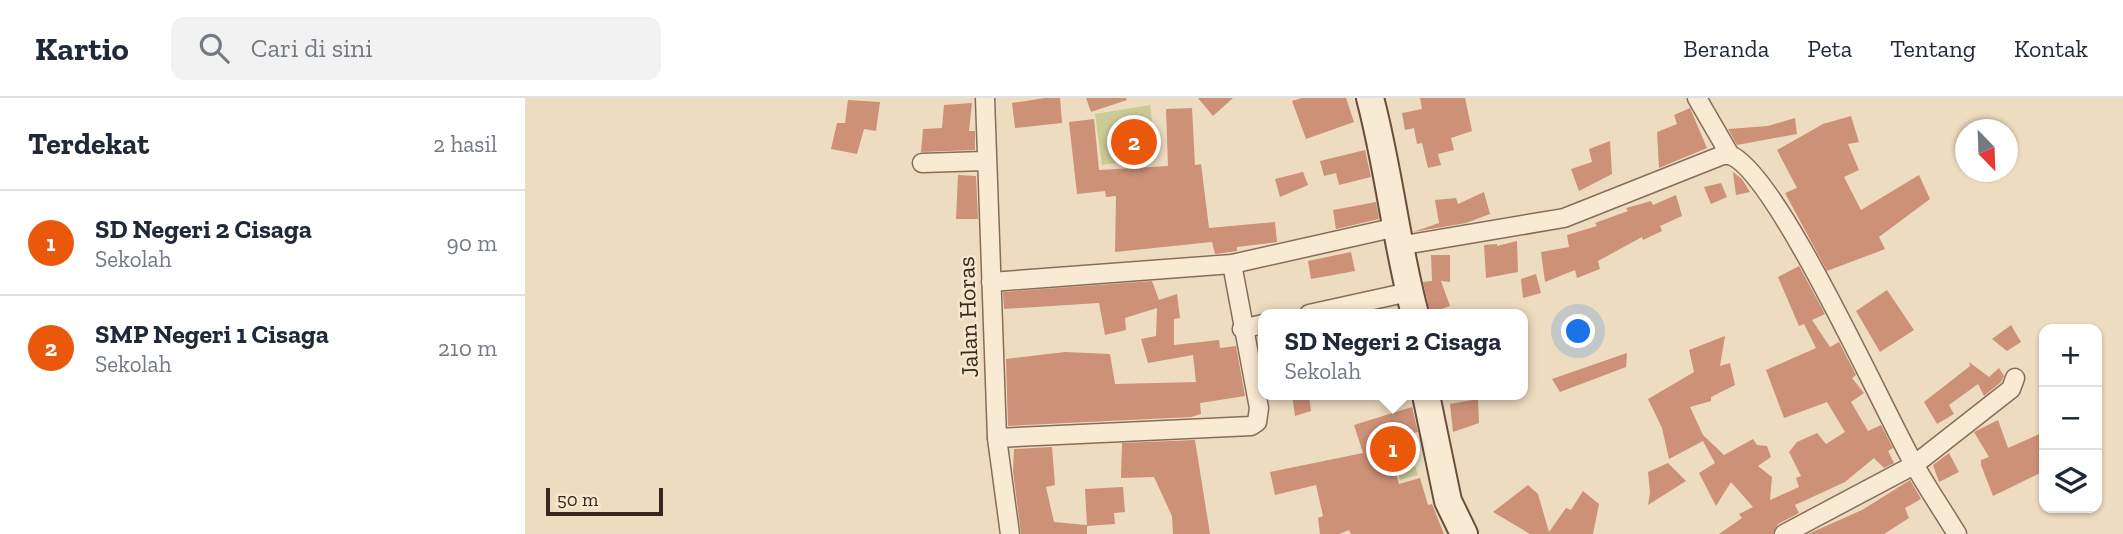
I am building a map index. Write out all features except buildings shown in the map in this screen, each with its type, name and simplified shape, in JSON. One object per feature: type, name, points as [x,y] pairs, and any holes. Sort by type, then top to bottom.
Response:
[{"type":"main road","points":[[1370,98],[1412,303]]},
{"type":"main road","points":[[1427,400],[1448,501],[1464,534]]},
{"type":"street","name":"Jalan Horas","points":[[985,98],[985,161],[997,438],[1010,534]]},
{"type":"street","points":[[1697,98],[1730,155]]},
{"type":"street","points":[[991,282],[1232,264],[1398,237],[1564,218],[1723,155],[1730,155],[1737,157],[1758,181],[1818,278],[1914,465],[1957,534]]},
{"type":"street","points":[[922,163],[985,161]]},
{"type":"street","points":[[997,438],[1251,426],[1260,416],[1232,264]]},
{"type":"street","points":[[1356,309],[1412,303]]},
{"type":"street","points":[[1242,329],[1258,325]]},
{"type":"street","points":[[1784,534],[1914,465],[2011,389],[2015,378]]},
{"type":"green space","points":[[1150,105],[1157,157],[1102,165],[1095,114]]},
{"type":"green space","points":[[1406,438],[1418,475],[1400,480],[1389,444]]},
{"type":"place","name":"SMP Negeri 1 Cisaga","points":[[1134,142]]},
{"type":"place","name":"SD Negeri 2 Cisaga","points":[[1393,449]]}]
